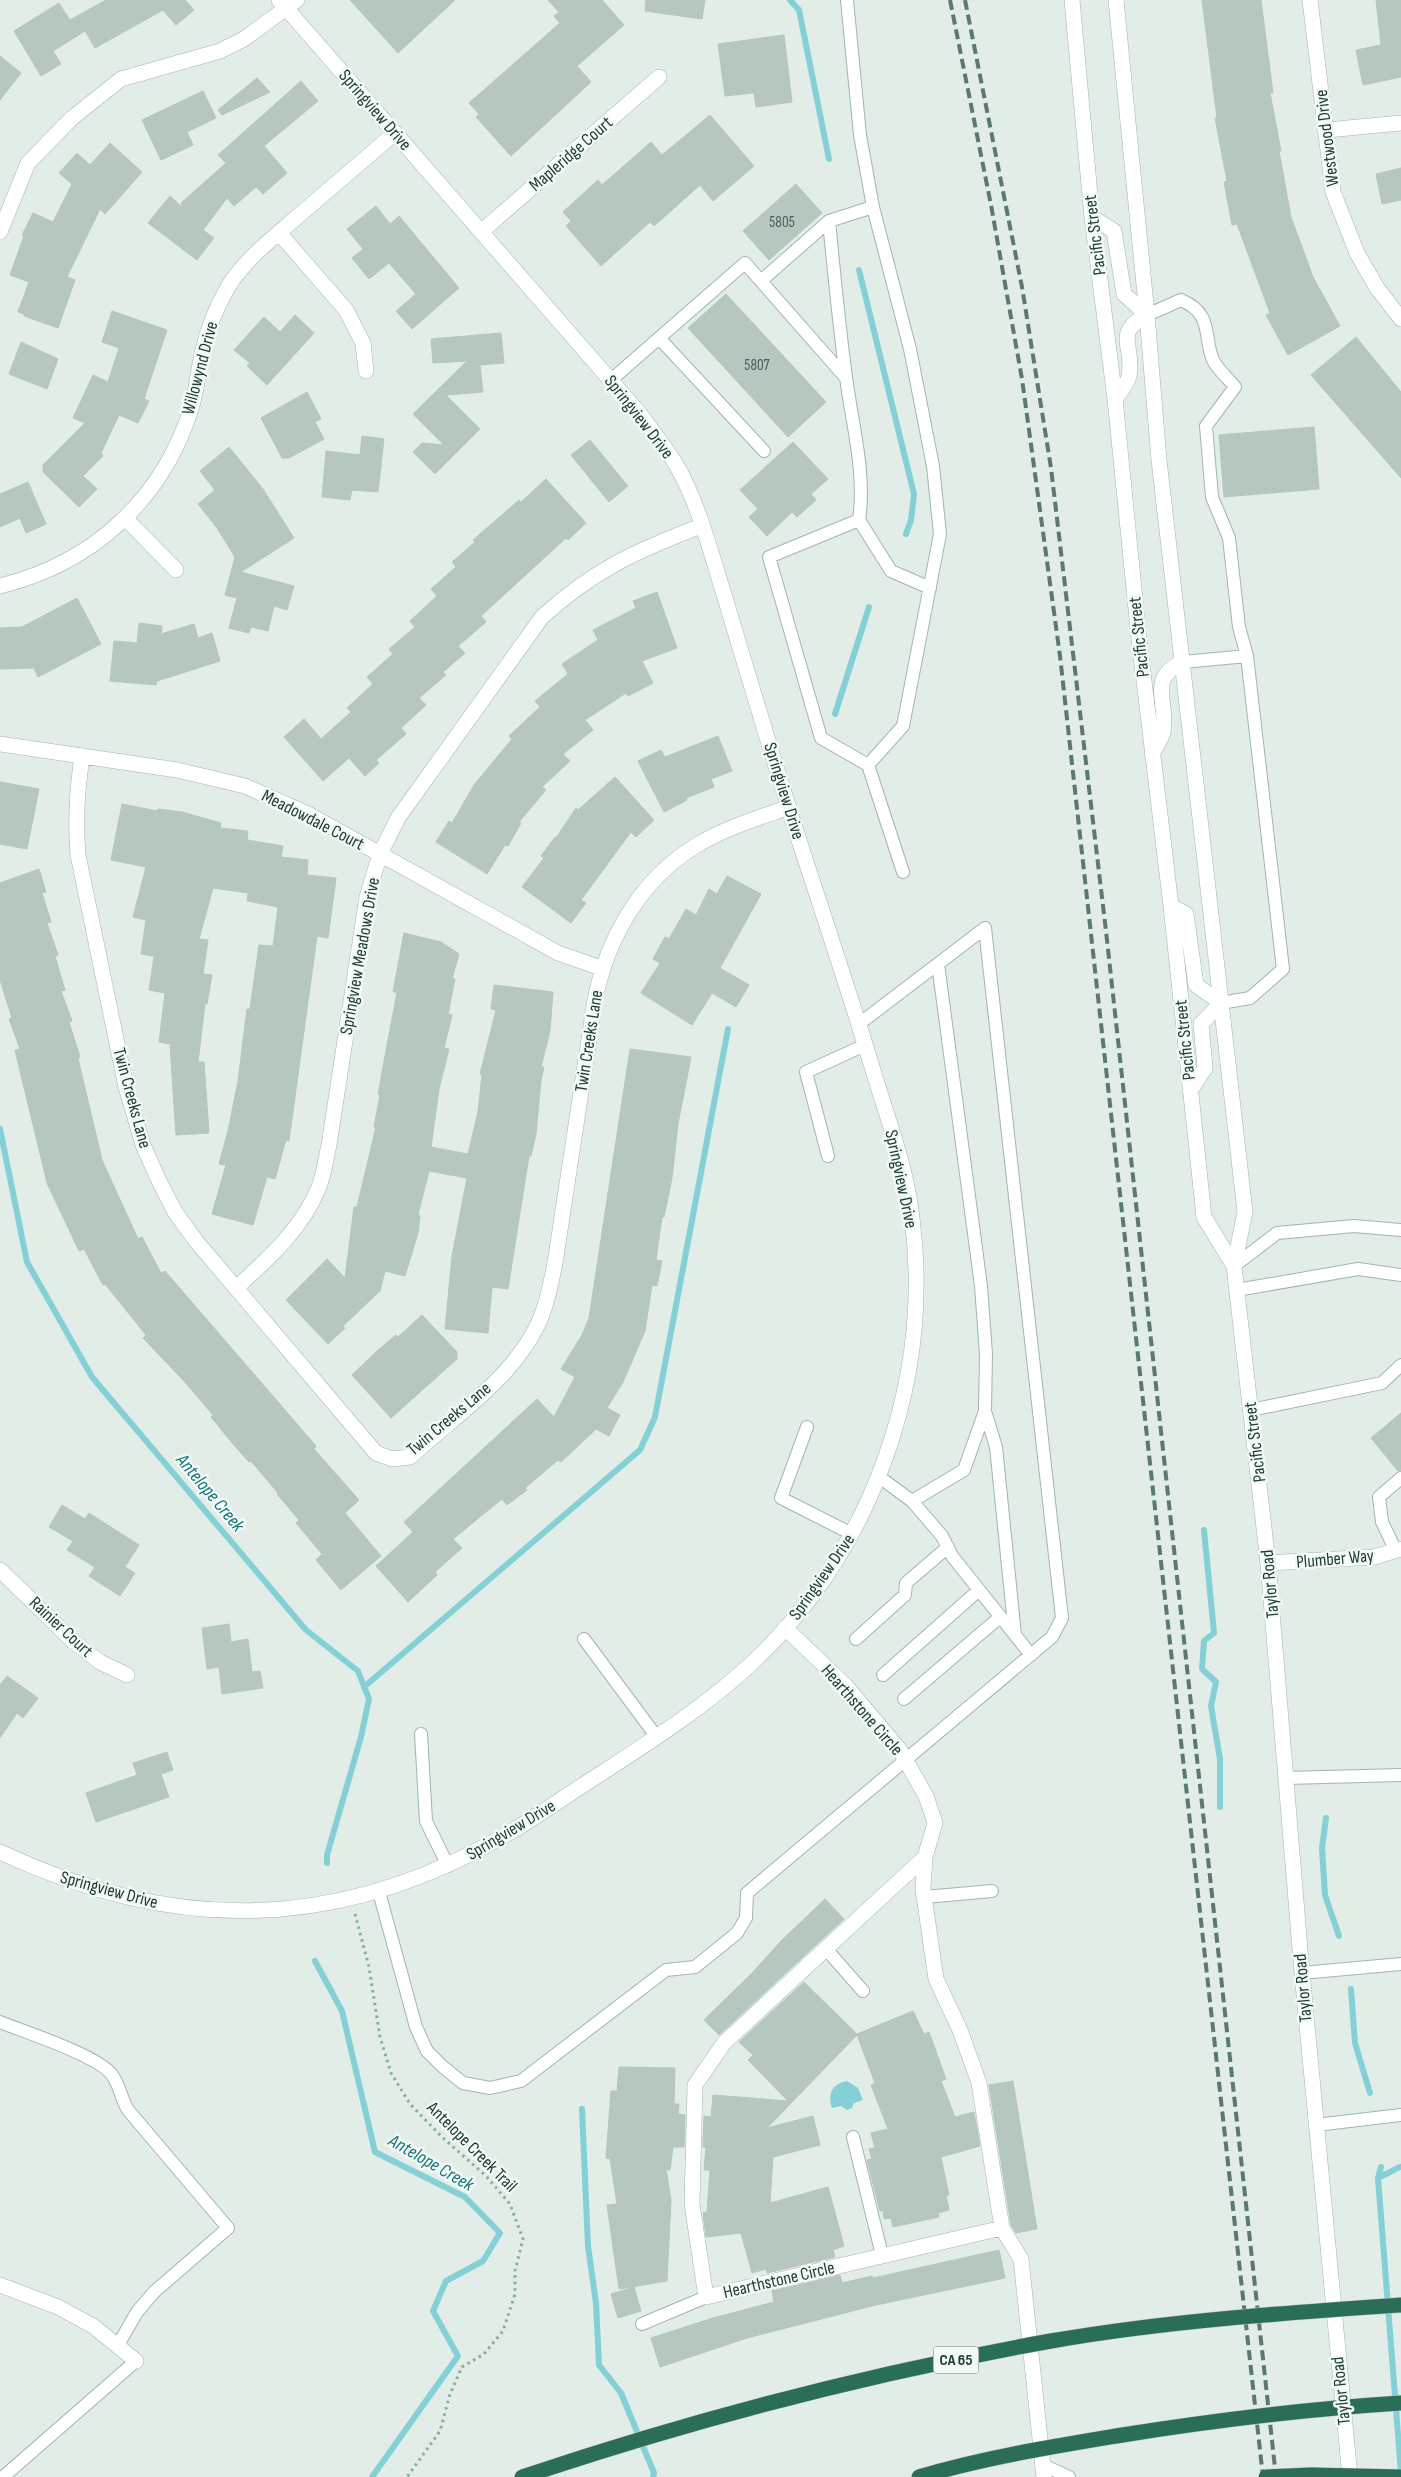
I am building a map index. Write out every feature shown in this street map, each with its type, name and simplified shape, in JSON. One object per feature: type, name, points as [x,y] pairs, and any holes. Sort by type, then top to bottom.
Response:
[{"type":"highway","name":"CA 65","points":[[522,2477],[680,2427],[844,2383],[929,2364],[1053,2341],[1172,2324],[1293,2312],[1401,2305]]},
{"type":"highway","points":[[919,2477],[948,2468],[1066,2444],[1181,2426],[1401,2403]]},
{"type":"highway","points":[[1266,2477],[1310,2474],[1401,2476]]},
{"type":"street","name":"Pacific Street","points":[[1072,0],[1092,217],[1114,399],[1152,754],[1171,906],[1204,1217],[1234,1266]]},
{"type":"street","name":"Pacific Street","points":[[1116,0],[1147,315],[1159,460],[1245,1212],[1234,1266],[1261,1498]]},
{"type":"street","name":"Westwood Drive","points":[[1310,0],[1333,192],[1356,254],[1377,288],[1401,319]]},
{"type":"street","points":[[0,232],[28,162],[72,118],[121,80],[220,51],[244,39],[288,3]]},
{"type":"street","name":"Springview Drive","points":[[0,1852],[56,1877],[98,1891],[170,1906],[211,1910],[257,1911],[302,1907],[351,1899],[379,1892],[448,1866],[524,1825],[656,1736],[727,1685],[756,1659],[814,1593],[852,1534],[878,1476],[907,1382],[914,1334],[915,1255],[912,1216],[903,1174],[859,1024],[701,526],[679,470],[640,414],[395,133],[288,3]]},
{"type":"street","name":"Mapleridge Court","points":[[482,231],[659,77]]},
{"type":"street","points":[[1327,130],[1401,123]]},
{"type":"street","name":"Willowynd Drive","points":[[0,586],[17,582],[58,565],[90,547],[126,519],[156,481],[179,441],[191,408],[203,348],[215,312],[229,285],[251,258],[395,133]]},
{"type":"street","points":[[1092,217],[1114,231],[1124,294],[1147,315],[1134,322],[1129,328],[1126,336],[1128,376],[1124,388],[1114,399]]},
{"type":"street","points":[[279,233],[346,310],[363,343],[366,371]]},
{"type":"street","points":[[126,519],[176,570]]},
{"type":"street","name":"Springview Meadows Drive","points":[[236,1288],[284,1243],[303,1217],[320,1186],[329,1145],[367,897],[380,854],[398,818],[542,618],[570,592],[600,571],[633,553],[701,526]]},
{"type":"street","points":[[1152,754],[1163,732],[1162,684],[1164,675],[1170,668],[1183,662]]},
{"type":"street","name":"Meadowdale Court","points":[[0,744],[177,770],[245,786],[308,814],[558,953],[601,968]]},
{"type":"street","name":"Twin Creeks Lane","points":[[82,757],[76,792],[75,824],[78,855],[134,1117],[155,1172],[175,1212],[196,1241],[376,1453],[392,1459],[410,1457],[492,1384],[519,1354],[538,1323],[549,1294],[555,1263],[601,968],[614,937],[629,912],[648,886],[671,864],[697,845],[728,830],[789,807]]},
{"type":"street","points":[[1171,906],[1186,914],[1196,985],[1221,1003],[1202,1024],[1205,1068],[1203,1074],[1190,1091]]},
{"type":"street","name":"Taylor Road","points":[[1261,1498],[1302,1973],[1350,2477]]},
{"type":"street","name":"Plumber Way","points":[[1268,1564],[1374,1557],[1398,1550]]},
{"type":"street","name":"Rainier Court","points":[[0,1570],[74,1642],[100,1662],[127,1675]]},
{"type":"street","name":"Hearthstone Circle","points":[[785,1628],[846,1686],[899,1748],[926,1796],[935,1823],[925,1856],[924,1897],[936,1979],[960,2030],[980,2083],[1002,2228],[706,2296],[692,2204],[696,2085],[724,2043],[925,1856]]},
{"type":"street","points":[[1002,2228],[1021,2259],[1043,2471]]},
{"type":"street","points":[[0,2285],[58,2307],[93,2326],[136,2361]]},
{"type":"lane","points":[[847,0],[860,135],[873,207],[910,349],[933,466],[940,534],[903,726],[868,765]]},
{"type":"lane","points":[[761,281],[829,221],[873,207]]},
{"type":"lane","points":[[829,221],[846,378],[858,455],[862,502],[859,520],[892,571],[930,588]]},
{"type":"lane","points":[[611,380],[745,263],[846,378]]},
{"type":"lane","points":[[1147,315],[1181,300],[1189,303],[1207,325],[1213,360],[1236,388],[1206,426],[1212,497],[1229,538],[1239,627],[1247,656],[1283,969],[1250,998],[1221,1003]]},
{"type":"lane","points":[[659,338],[764,452]]},
{"type":"lane","points":[[859,520],[769,557],[821,738],[868,765],[903,872]]},
{"type":"lane","points":[[1183,662],[1247,656]]},
{"type":"lane","points":[[379,1892],[416,2027],[427,2050],[443,2067],[463,2083],[490,2088],[521,2081],[666,1970],[695,1967],[737,1933],[746,1918],[748,1893],[1052,1637],[1062,1618],[985,928],[859,1024]]},
{"type":"lane","points":[[938,964],[981,1286],[986,1354],[985,1411],[996,1447],[1015,1634]]},
{"type":"lane","points":[[828,1156],[806,1072],[865,1044]]},
{"type":"lane","points":[[1234,1266],[1277,1233],[1354,1226],[1401,1230]]},
{"type":"lane","points":[[1237,1290],[1358,1269],[1401,1275]]},
{"type":"lane","points":[[1251,1410],[1382,1382],[1401,1365]]},
{"type":"lane","points":[[912,1501],[964,1470],[985,1411]]},
{"type":"lane","points":[[807,1428],[781,1498],[852,1534]]},
{"type":"lane","points":[[878,1476],[912,1501],[942,1536],[979,1590],[1031,1655]]},
{"type":"lane","points":[[1398,1550],[1382,1522],[1379,1497],[1401,1478]]},
{"type":"lane","points":[[856,1639],[905,1595],[906,1583],[948,1547]]},
{"type":"lane","points":[[883,1675],[979,1590]]},
{"type":"lane","points":[[904,1699],[1000,1617]]},
{"type":"lane","points":[[584,1639],[656,1736]]},
{"type":"lane","points":[[421,1734],[426,1821],[448,1866]]},
{"type":"lane","points":[[1286,1778],[1401,1775]]},
{"type":"lane","points":[[924,1897],[992,1891]]},
{"type":"lane","points":[[826,1949],[863,1991]]},
{"type":"lane","points":[[1302,1973],[1401,1964]]},
{"type":"lane","points":[[0,2022],[104,2066],[117,2082],[122,2100],[128,2110],[228,2228],[154,2292],[137,2312],[118,2345]]},
{"type":"lane","points":[[1316,2125],[1401,2115]]},
{"type":"lane","points":[[853,2137],[882,2255]]},
{"type":"lane","points":[[642,2324],[706,2296]]},
{"type":"lane","points":[[3,2477],[136,2361]]},
{"type":"lane","points":[[1043,2471],[1068,2477]]},
{"type":"path","name":"Antelope Creek Trail","points":[[351,1899],[369,1967],[380,2037],[390,2073],[410,2104],[442,2137],[486,2176],[510,2204],[523,2239],[515,2272],[515,2294],[503,2331],[484,2354],[462,2366],[450,2394],[440,2431],[407,2477]]},
{"type":"water","points":[[847,2081],[858,2088],[863,2100],[854,2103],[852,2108],[847,2110],[841,2106],[832,2108],[830,2099],[834,2087]]},
{"type":"building","points":[[106,0],[185,0],[194,10],[176,25],[163,10],[95,48],[85,31],[53,51],[61,64],[41,76],[14,31],[59,3],[70,20]]},
{"type":"building","points":[[350,0],[455,0],[398,53]]},
{"type":"building","points":[[548,0],[602,0],[624,25],[577,66],[591,82],[511,156],[476,117],[479,114],[469,103],[560,23],[554,16],[559,12]]},
{"type":"building","points":[[646,0],[705,0],[702,19],[645,11]]},
{"type":"building","points":[[1202,0],[1261,0],[1273,93],[1270,93],[1291,217],[1313,277],[1340,326],[1288,355],[1266,315],[1270,313],[1237,224],[1232,225],[1224,182],[1227,181],[1215,118],[1217,118]]},
{"type":"building","points":[[1376,0],[1401,0],[1401,77],[1363,85],[1356,50],[1381,45]]},
{"type":"building","points":[[784,35],[792,102],[756,107],[754,93],[725,96],[718,44]]},
{"type":"building","points":[[0,56],[21,73],[0,100]]},
{"type":"building","points":[[257,78],[270,92],[222,115],[218,110]]},
{"type":"building","points":[[301,81],[318,101],[264,146],[287,173],[263,194],[256,187],[234,206],[227,198],[203,230],[214,238],[197,260],[148,223],[170,196],[184,209],[181,203],[226,163],[218,155]]},
{"type":"building","points":[[203,91],[216,118],[187,132],[193,145],[161,160],[142,120]]},
{"type":"building","points":[[710,115],[754,166],[713,201],[700,185],[654,226],[650,222],[601,266],[566,226],[571,221],[563,212],[598,180],[602,185],[651,142],[662,155]]},
{"type":"building","points":[[110,143],[142,172],[105,214],[100,209],[67,277],[75,280],[58,328],[24,316],[24,314],[18,312],[29,282],[10,275],[24,236],[22,235],[33,213],[53,222],[72,184],[59,173],[77,153],[90,165]]},
{"type":"building","points":[[1401,168],[1401,200],[1382,204],[1376,174]]},
{"type":"building","points":[[796,184],[822,213],[769,260],[743,231]]},
{"type":"building","points":[[376,206],[390,224],[399,216],[459,288],[412,329],[396,311],[416,294],[389,263],[369,279],[352,258],[363,249],[347,229]]},
{"type":"building","points":[[726,294],[826,402],[788,437],[688,328]]},
{"type":"building","points":[[112,311],[167,330],[144,399],[149,401],[138,423],[119,415],[101,453],[103,456],[83,476],[97,489],[79,507],[43,472],[43,465],[85,423],[73,418],[93,375],[108,382],[119,348],[102,342]]},
{"type":"building","points":[[295,315],[314,333],[267,385],[247,366],[250,363],[234,350],[264,317],[280,332]]},
{"type":"building","points":[[501,333],[504,363],[480,365],[483,392],[446,395],[480,429],[435,474],[413,452],[422,443],[444,445],[413,414],[467,361],[433,363],[431,339]]},
{"type":"building","points":[[1356,337],[1401,392],[1401,478],[1311,375]]},
{"type":"building","points":[[21,342],[58,359],[47,389],[9,374]]},
{"type":"building","points":[[307,392],[321,419],[315,422],[324,439],[289,458],[282,458],[261,418]]},
{"type":"building","points":[[1314,427],[1319,489],[1224,497],[1219,435]]},
{"type":"building","points":[[362,436],[384,439],[378,492],[352,490],[350,500],[322,497],[326,451],[360,455]]},
{"type":"building","points":[[590,440],[628,486],[609,502],[571,455]]},
{"type":"building","points":[[793,442],[828,479],[811,494],[816,500],[797,517],[792,512],[767,536],[749,517],[758,509],[740,490]]},
{"type":"building","points":[[229,447],[263,489],[294,538],[241,572],[294,586],[287,610],[274,606],[268,631],[251,627],[249,633],[229,628],[237,598],[225,595],[235,557],[217,528],[198,504],[215,490],[200,471]]},
{"type":"building","points":[[546,479],[586,523],[568,540],[566,538],[481,616],[486,622],[458,646],[465,653],[443,672],[446,675],[419,698],[426,705],[401,728],[406,734],[376,760],[379,763],[365,776],[349,758],[323,781],[284,737],[304,719],[321,739],[351,712],[347,708],[373,684],[367,677],[393,654],[389,649],[415,627],[410,621],[437,596],[431,589],[456,567],[452,562],[475,542],[473,540],[519,500],[521,502]]},
{"type":"building","points":[[28,482],[46,524],[26,533],[20,518],[0,527],[0,494]]},
{"type":"building","points":[[657,592],[677,648],[642,661],[653,683],[628,696],[626,693],[585,720],[593,730],[563,754],[570,761],[542,787],[546,790],[519,822],[521,823],[508,846],[505,845],[487,874],[436,842],[449,821],[452,823],[474,785],[512,739],[509,736],[540,707],[535,701],[568,674],[562,664],[598,640],[593,630],[636,608],[633,601]]},
{"type":"building","points":[[77,598],[101,644],[38,677],[34,668],[0,669],[0,628],[22,627]]},
{"type":"building","points":[[139,623],[162,626],[161,634],[194,624],[198,638],[212,633],[220,661],[157,681],[156,685],[110,681],[114,641],[137,643]]},
{"type":"building","points":[[718,736],[732,771],[711,779],[714,787],[686,798],[687,800],[664,812],[638,761],[661,750],[665,757]]},
{"type":"building","points":[[615,777],[654,820],[636,837],[631,832],[581,900],[586,903],[571,923],[522,887],[544,858],[541,856],[556,838],[576,808],[578,810]]},
{"type":"building","points":[[0,782],[39,789],[27,849],[0,844]]},
{"type":"building","points":[[122,804],[157,811],[158,809],[182,812],[221,823],[220,828],[248,831],[247,840],[283,846],[281,857],[308,860],[307,875],[336,878],[328,938],[317,936],[289,1141],[286,1140],[275,1179],[267,1177],[253,1225],[212,1214],[226,1165],[219,1164],[238,1081],[247,1009],[250,1009],[259,945],[273,946],[278,907],[247,901],[248,893],[213,888],[199,939],[208,940],[203,974],[212,975],[207,1004],[205,1004],[198,1062],[204,1062],[209,1133],[176,1135],[170,1044],[159,1042],[165,993],[149,990],[154,956],[141,954],[146,920],[133,917],[146,867],[111,860]]},
{"type":"building","points":[[39,869],[46,892],[42,893],[51,922],[47,923],[58,955],[55,956],[65,990],[61,991],[72,1021],[69,1022],[80,1057],[78,1058],[102,1160],[138,1239],[142,1237],[161,1273],[165,1271],[316,1446],[314,1449],[359,1500],[345,1513],[381,1556],[341,1590],[316,1560],[322,1554],[296,1523],[299,1520],[278,1493],[251,1461],[249,1462],[233,1444],[211,1417],[213,1415],[184,1381],[143,1338],[146,1335],[105,1284],[103,1285],[84,1249],[79,1251],[47,1183],[15,1050],[20,1049],[9,1019],[12,1018],[0,980],[0,883]]},
{"type":"building","points":[[727,876],[761,894],[720,968],[749,985],[736,1007],[712,993],[692,1025],[641,993],[660,963],[653,959],[665,937],[669,939],[686,909],[696,915],[709,889],[717,894]]},
{"type":"building","points":[[404,933],[441,942],[459,954],[452,979],[455,979],[448,1014],[452,1015],[444,1048],[449,1049],[439,1089],[431,1147],[468,1154],[478,1112],[482,1075],[480,1074],[496,1010],[491,1009],[494,985],[553,992],[550,1031],[541,1067],[544,1067],[536,1134],[531,1156],[529,1156],[508,1289],[492,1287],[488,1333],[445,1329],[452,1256],[467,1178],[429,1171],[418,1215],[420,1216],[418,1233],[405,1276],[385,1271],[380,1291],[343,1326],[345,1328],[328,1344],[286,1300],[327,1259],[345,1278],[354,1207],[357,1207],[376,1127],[374,1127],[380,1095],[378,1094],[397,992],[393,992]]},
{"type":"building","points":[[630,1049],[691,1057],[678,1124],[672,1178],[664,1217],[662,1217],[656,1260],[662,1261],[657,1286],[652,1285],[645,1331],[623,1382],[607,1408],[620,1415],[609,1436],[596,1429],[561,1462],[558,1460],[525,1488],[527,1490],[507,1505],[502,1499],[453,1539],[462,1548],[435,1572],[437,1575],[408,1602],[376,1566],[413,1532],[404,1522],[537,1399],[554,1417],[575,1377],[561,1369],[582,1335],[589,1318]]},
{"type":"building","points":[[422,1315],[457,1352],[457,1359],[391,1418],[352,1375],[377,1351],[396,1335],[398,1337]]},
{"type":"building","points":[[1401,1413],[1401,1470],[1398,1471],[1371,1438]]},
{"type":"building","points":[[62,1505],[85,1519],[89,1513],[139,1545],[125,1567],[135,1573],[120,1596],[89,1576],[95,1567],[67,1550],[73,1541],[49,1527]]},
{"type":"building","points":[[229,1624],[231,1642],[248,1639],[252,1672],[260,1671],[263,1688],[222,1694],[219,1667],[207,1669],[202,1628]]},
{"type":"building","points":[[7,1676],[38,1698],[23,1718],[17,1713],[0,1738],[0,1685]]},
{"type":"building","points":[[167,1752],[173,1770],[161,1774],[169,1797],[96,1822],[86,1793],[137,1775],[133,1763]]},
{"type":"building","points":[[825,1899],[844,1919],[719,2035],[704,2020]]},
{"type":"building","points":[[804,1982],[857,2034],[913,2011],[924,2034],[929,2032],[946,2079],[941,2081],[955,2117],[974,2112],[980,2146],[941,2157],[949,2195],[946,2195],[949,2210],[938,2213],[939,2217],[893,2227],[891,2218],[884,2219],[883,2210],[880,2211],[867,2160],[872,2159],[869,2149],[875,2148],[871,2133],[888,2129],[871,2085],[875,2083],[857,2035],[767,2128],[813,2116],[820,2145],[773,2157],[770,2203],[828,2187],[844,2246],[833,2250],[835,2257],[767,2273],[766,2269],[752,2273],[741,2233],[706,2237],[703,2213],[707,2212],[710,2170],[704,2170],[706,2147],[703,2147],[704,2116],[711,2117],[713,2095],[788,2101],[748,2060],[753,2055],[739,2042]]},
{"type":"building","points":[[619,2067],[675,2068],[674,2104],[679,2104],[678,2114],[685,2115],[684,2147],[673,2147],[670,2170],[666,2169],[671,2200],[667,2281],[619,2289],[607,2205],[617,2204],[610,2159],[606,2158],[611,2091],[617,2091]]},
{"type":"building","points":[[1013,2081],[1037,2229],[1016,2233],[1011,2225],[989,2085]]},
{"type":"building","points":[[999,2250],[1005,2278],[876,2305],[747,2338],[660,2367],[651,2338],[713,2318],[774,2302],[772,2291],[840,2275],[842,2283],[872,2276],[873,2278]]},
{"type":"building","points":[[634,2287],[641,2311],[618,2318],[611,2294]]},
{"type":"waterway","points":[[790,0],[799,10],[829,159]]},
{"type":"waterway","points":[[859,270],[914,494],[911,520],[906,534]]},
{"type":"waterway","points":[[835,714],[869,607]]},
{"type":"waterway","points":[[364,1687],[640,1450],[655,1417],[728,1029]]},
{"type":"waterway","name":"Antelope Creek","points":[[0,1129],[27,1262],[92,1377],[306,1630],[358,1671],[369,1699],[361,1737],[327,1855],[327,1863]]},
{"type":"waterway","points":[[1204,1530],[1214,1633],[1204,1641],[1202,1669],[1216,1682],[1211,1706],[1220,1759],[1220,1807]]},
{"type":"waterway","points":[[1326,1818],[1322,1848],[1325,1895],[1339,1936]]},
{"type":"waterway","name":"Antelope Creek","points":[[315,1961],[342,2011],[375,2152],[465,2197],[500,2233],[483,2261],[446,2281],[433,2311],[458,2356],[372,2477]]},
{"type":"waterway","points":[[1351,1989],[1355,2043],[1370,2093]]},
{"type":"waterway","points":[[582,2109],[588,2246],[596,2303],[599,2365],[621,2393],[654,2473],[653,2477]]},
{"type":"waterway","points":[[1381,2167],[1378,2178],[1401,2473]]},
{"type":"waterway","points":[[1378,2178],[1400,2167]]},
{"type":"railway","points":[[950,0],[991,205],[1022,379],[1060,656],[1263,2477]]},
{"type":"railway","points":[[965,0],[1022,287],[1051,468],[1106,931],[1276,2477]]}]
